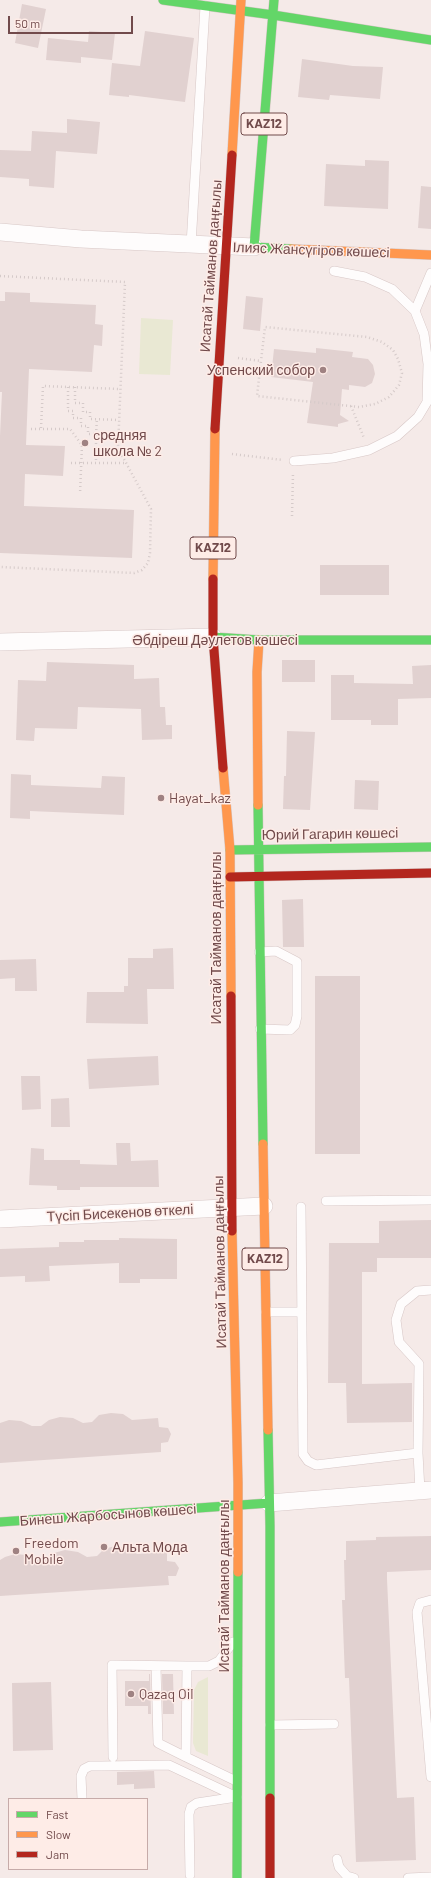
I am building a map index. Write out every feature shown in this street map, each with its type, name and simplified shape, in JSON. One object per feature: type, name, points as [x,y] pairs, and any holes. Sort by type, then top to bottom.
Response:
[{"type":"main road","points":[[163,0],[240,10],[431,40]]},
{"type":"main road","name":"Исатай Тайманов даңғылы","points":[[237,1878],[238,1506],[232,1208],[229,910],[230,850],[213,637],[214,452],[241,0]]},
{"type":"main road","name":"KAZ12","points":[[254,247],[274,0]]},
{"type":"main road","name":"Ілияс Жансүгіров көшесі","points":[[254,247],[431,255]]},
{"type":"main road","name":"Әбдіреш Дәулетов көшесі","points":[[213,637],[259,640],[431,640]]},
{"type":"main road","name":"KAZ12","points":[[259,640],[257,672],[258,849],[269,1503],[270,1878]]},
{"type":"main road","name":"Юрий Гагарин көшесі","points":[[230,850],[431,847]]},
{"type":"main road","points":[[230,877],[431,873]]},
{"type":"main road","name":"Бинеш Жарбосынов көшесі","points":[[0,1522],[269,1503]]},
{"type":"street","name":"Ілияс Жансүгіров көшесі","points":[[0,232],[81,239],[226,247],[254,247]]},
{"type":"street","name":"Әбдіреш Дәулетов көшесі","points":[[0,642],[213,637]]},
{"type":"street","name":"Түсіп Бисекенов өткелі","points":[[0,1219],[264,1206]]},
{"type":"street","name":"Бинеш Жарбосынов көшесі","points":[[269,1503],[426,1491]]},
{"type":"lane","points":[[191,245],[205,6]]},
{"type":"lane","points":[[294,461],[333,458],[369,450],[397,436],[418,417],[429,402],[428,364],[424,334],[415,311],[392,289],[364,277],[334,271]]},
{"type":"lane","points":[[415,311],[431,273]]},
{"type":"lane","points":[[259,952],[276,951],[297,962],[297,1016],[295,1025],[290,1030],[260,1029]]},
{"type":"lane","points":[[326,1201],[431,1200]]},
{"type":"lane","points":[[301,1207],[303,1454],[308,1461],[316,1465],[418,1453]]},
{"type":"lane","points":[[426,1491],[418,1453],[418,1364],[398,1342],[396,1320],[401,1304],[417,1291],[431,1290]]},
{"type":"lane","points":[[266,1312],[302,1312]]},
{"type":"lane","points":[[431,1600],[420,1603],[417,1612],[431,1778]]},
{"type":"lane","points":[[113,1756],[112,1665],[209,1666],[219,1661],[227,1652],[238,1634]]},
{"type":"lane","points":[[156,1666],[158,1743],[237,1782]]},
{"type":"lane","points":[[186,1757],[187,1666]]},
{"type":"lane","points":[[270,1725],[334,1724]]},
{"type":"lane","points":[[82,1798],[81,1776],[84,1769],[90,1766],[169,1765],[237,1797]]},
{"type":"lane","points":[[190,1875],[189,1814],[191,1807],[197,1803],[237,1797]]},
{"type":"lane","points":[[337,1859],[339,1867],[347,1876],[354,1878]]},
{"type":"lane","points":[[408,1878],[431,1877]]},
{"type":"path","points":[[0,276],[124,282],[118,448],[151,509],[150,554],[148,563],[142,570],[134,573],[0,567]]},
{"type":"path","points":[[265,327],[367,338],[382,342],[393,350],[398,359],[402,373],[399,385],[390,396],[375,404],[359,407],[257,396],[261,361],[265,327]]},
{"type":"path","points":[[219,357],[261,361]]},
{"type":"path","points":[[41,428],[43,386],[120,389]]},
{"type":"path","points":[[68,387],[68,411],[73,411],[73,418],[81,418],[81,426],[88,426],[88,434],[96,434]]},
{"type":"path","points":[[75,388],[75,403],[83,403],[82,412],[90,412],[90,419],[119,420]]},
{"type":"path","points":[[350,406],[369,450]]},
{"type":"path","points":[[96,463],[97,420]]},
{"type":"path","points":[[31,429],[70,429],[82,445],[80,494]]},
{"type":"path","points":[[214,452],[294,461],[292,516]]},
{"type":"path","points":[[71,463],[126,463]]},
{"type":"green space","points":[[141,318],[173,320],[170,375],[139,374]]},
{"type":"green space","points":[[208,1677],[208,1756],[196,1751],[193,1743],[194,1690],[198,1682]]},
{"type":"building","points":[[22,4],[46,9],[38,48],[15,43]]},
{"type":"building","points":[[89,31],[115,33],[112,60],[81,57],[81,63],[46,60],[48,38],[88,42]]},
{"type":"building","points":[[145,31],[194,38],[185,102],[129,95],[129,97],[109,95],[112,63],[140,66]]},
{"type":"building","points":[[302,59],[353,66],[383,67],[380,99],[330,95],[329,100],[298,97]]},
{"type":"building","points":[[67,119],[100,122],[97,154],[56,151],[54,188],[29,186],[29,179],[0,177],[0,150],[31,151],[32,131],[67,133]]},
{"type":"building","points":[[365,160],[389,161],[388,209],[324,206],[326,164],[365,166]]},
{"type":"building","points":[[421,186],[431,187],[431,229],[418,228]]},
{"type":"building","points":[[5,292],[30,293],[30,302],[96,305],[95,324],[103,325],[102,346],[94,345],[92,372],[29,369],[26,445],[65,446],[63,476],[25,474],[24,506],[134,510],[132,558],[0,553],[0,436],[2,392],[0,392],[0,301],[5,301]]},
{"type":"building","points":[[246,296],[263,298],[260,331],[243,329]]},
{"type":"building","name":"Успенский собор","points":[[316,348],[353,352],[352,357],[368,359],[373,365],[375,374],[372,383],[365,387],[349,385],[349,390],[342,389],[340,415],[349,421],[338,424],[338,427],[307,423],[313,382],[271,377],[274,349],[316,353]]},
{"type":"building","points":[[320,565],[389,565],[389,595],[320,595]]},
{"type":"building","points":[[282,660],[315,660],[315,682],[282,682]]},
{"type":"building","points":[[47,662],[134,665],[134,679],[159,678],[160,707],[165,707],[166,725],[172,725],[172,739],[142,740],[141,709],[78,707],[77,729],[35,728],[34,741],[16,740],[18,680],[46,681]]},
{"type":"building","points":[[431,665],[431,698],[398,699],[398,725],[371,725],[371,720],[331,720],[331,675],[354,675],[354,683],[413,684],[412,666]]},
{"type":"building","points":[[287,731],[315,732],[310,810],[283,809],[284,776],[286,776]]},
{"type":"building","points":[[11,774],[31,775],[31,785],[101,788],[102,776],[125,777],[124,815],[30,811],[30,819],[10,818]]},
{"type":"building","points":[[355,780],[379,781],[378,810],[354,809]]},
{"type":"building","points":[[303,899],[304,947],[283,947],[282,900]]},
{"type":"building","points":[[173,948],[174,989],[147,989],[148,1024],[86,1023],[87,992],[124,992],[124,986],[128,986],[128,958],[153,958],[153,949]]},
{"type":"building","points":[[36,959],[37,991],[15,991],[15,978],[0,979],[0,960]]},
{"type":"building","points":[[315,976],[360,976],[360,1154],[315,1154]]},
{"type":"building","points":[[158,1056],[159,1085],[89,1089],[87,1059]]},
{"type":"building","points":[[21,1076],[40,1076],[41,1109],[22,1110]]},
{"type":"building","points":[[69,1098],[70,1127],[51,1127],[51,1099]]},
{"type":"building","points":[[116,1143],[130,1143],[131,1161],[158,1160],[159,1187],[80,1187],[80,1190],[57,1190],[57,1186],[29,1185],[31,1148],[44,1149],[44,1160],[80,1160],[80,1164],[117,1165]]},
{"type":"building","points":[[431,1220],[431,1258],[377,1258],[377,1272],[362,1272],[362,1384],[412,1383],[412,1422],[347,1423],[346,1383],[328,1383],[329,1243],[379,1243],[379,1221]]},
{"type":"building","points":[[119,1238],[177,1239],[177,1279],[140,1279],[140,1283],[119,1283],[119,1263],[49,1266],[50,1281],[25,1282],[25,1276],[0,1277],[0,1249],[59,1247],[59,1242],[119,1240]]},
{"type":"building","points":[[111,1413],[123,1414],[132,1420],[158,1418],[159,1427],[168,1428],[171,1434],[168,1442],[161,1443],[161,1452],[0,1463],[0,1423],[9,1420],[21,1421],[32,1426],[41,1426],[49,1420],[60,1417],[73,1418],[83,1423],[92,1422],[99,1415]]},
{"type":"building","points":[[431,1536],[431,1570],[387,1572],[397,1798],[414,1797],[416,1860],[356,1862],[349,1678],[345,1678],[342,1600],[345,1600],[344,1560],[346,1560],[346,1541],[376,1540],[376,1537]]},
{"type":"building","points":[[115,1546],[128,1548],[137,1554],[167,1552],[167,1561],[175,1562],[179,1568],[176,1576],[168,1576],[169,1585],[0,1596],[0,1560],[5,1557],[15,1554],[27,1555],[35,1560],[46,1559],[54,1553],[65,1550],[78,1552],[87,1557],[97,1556],[104,1549]]},
{"type":"building","points":[[149,1674],[151,1714],[148,1714],[148,1706],[125,1706],[125,1681],[149,1681]]},
{"type":"building","points":[[162,1674],[173,1674],[174,1714],[163,1714]]},
{"type":"building","points":[[51,1682],[53,1750],[13,1751],[12,1683]]},
{"type":"building","points":[[154,1771],[155,1788],[134,1789],[134,1784],[117,1785],[117,1772]]},
{"type":"traffic: fast","points":[[163,0],[273,15],[431,40]]},
{"type":"traffic: fast","points":[[274,0],[254,247],[291,249]]},
{"type":"traffic: fast","points":[[213,637],[259,640],[431,640]]},
{"type":"traffic: fast","points":[[258,805],[263,1144]]},
{"type":"traffic: fast","points":[[230,850],[431,847]]},
{"type":"traffic: fast","points":[[268,1430],[270,1526],[270,1798]]},
{"type":"traffic: fast","points":[[0,1522],[269,1503]]},
{"type":"traffic: fast","points":[[237,1878],[238,1572]]},
{"type":"traffic: slow","points":[[232,155],[241,0]]},
{"type":"traffic: slow","points":[[291,249],[431,255]]},
{"type":"traffic: slow","points":[[213,579],[215,429]]},
{"type":"traffic: slow","points":[[258,805],[257,672],[259,640]]},
{"type":"traffic: slow","points":[[223,768],[230,850],[231,996]]},
{"type":"traffic: slow","points":[[263,1144],[268,1430]]},
{"type":"traffic: slow","points":[[232,1231],[238,1483],[238,1572]]},
{"type":"traffic: jam","points":[[215,429],[232,155]]},
{"type":"traffic: jam","points":[[213,579],[213,637],[223,768]]},
{"type":"traffic: jam","points":[[230,877],[431,873]]},
{"type":"traffic: jam","points":[[231,996],[232,1231]]},
{"type":"traffic: jam","points":[[270,1798],[270,1878]]},
{"type":"place","name":"Успенский собор","points":[[323,370]]},
{"type":"place","name":"cредняя школа № 2","points":[[85,443]]},
{"type":"place","name":"Hayat_kaz","points":[[161,798]]},
{"type":"place","name":"Альта Мода","points":[[104,1547]]},
{"type":"place","name":"Freedom Mobile","points":[[16,1551]]},
{"type":"place","name":"Qazaq Oil","points":[[131,1694]]}]
